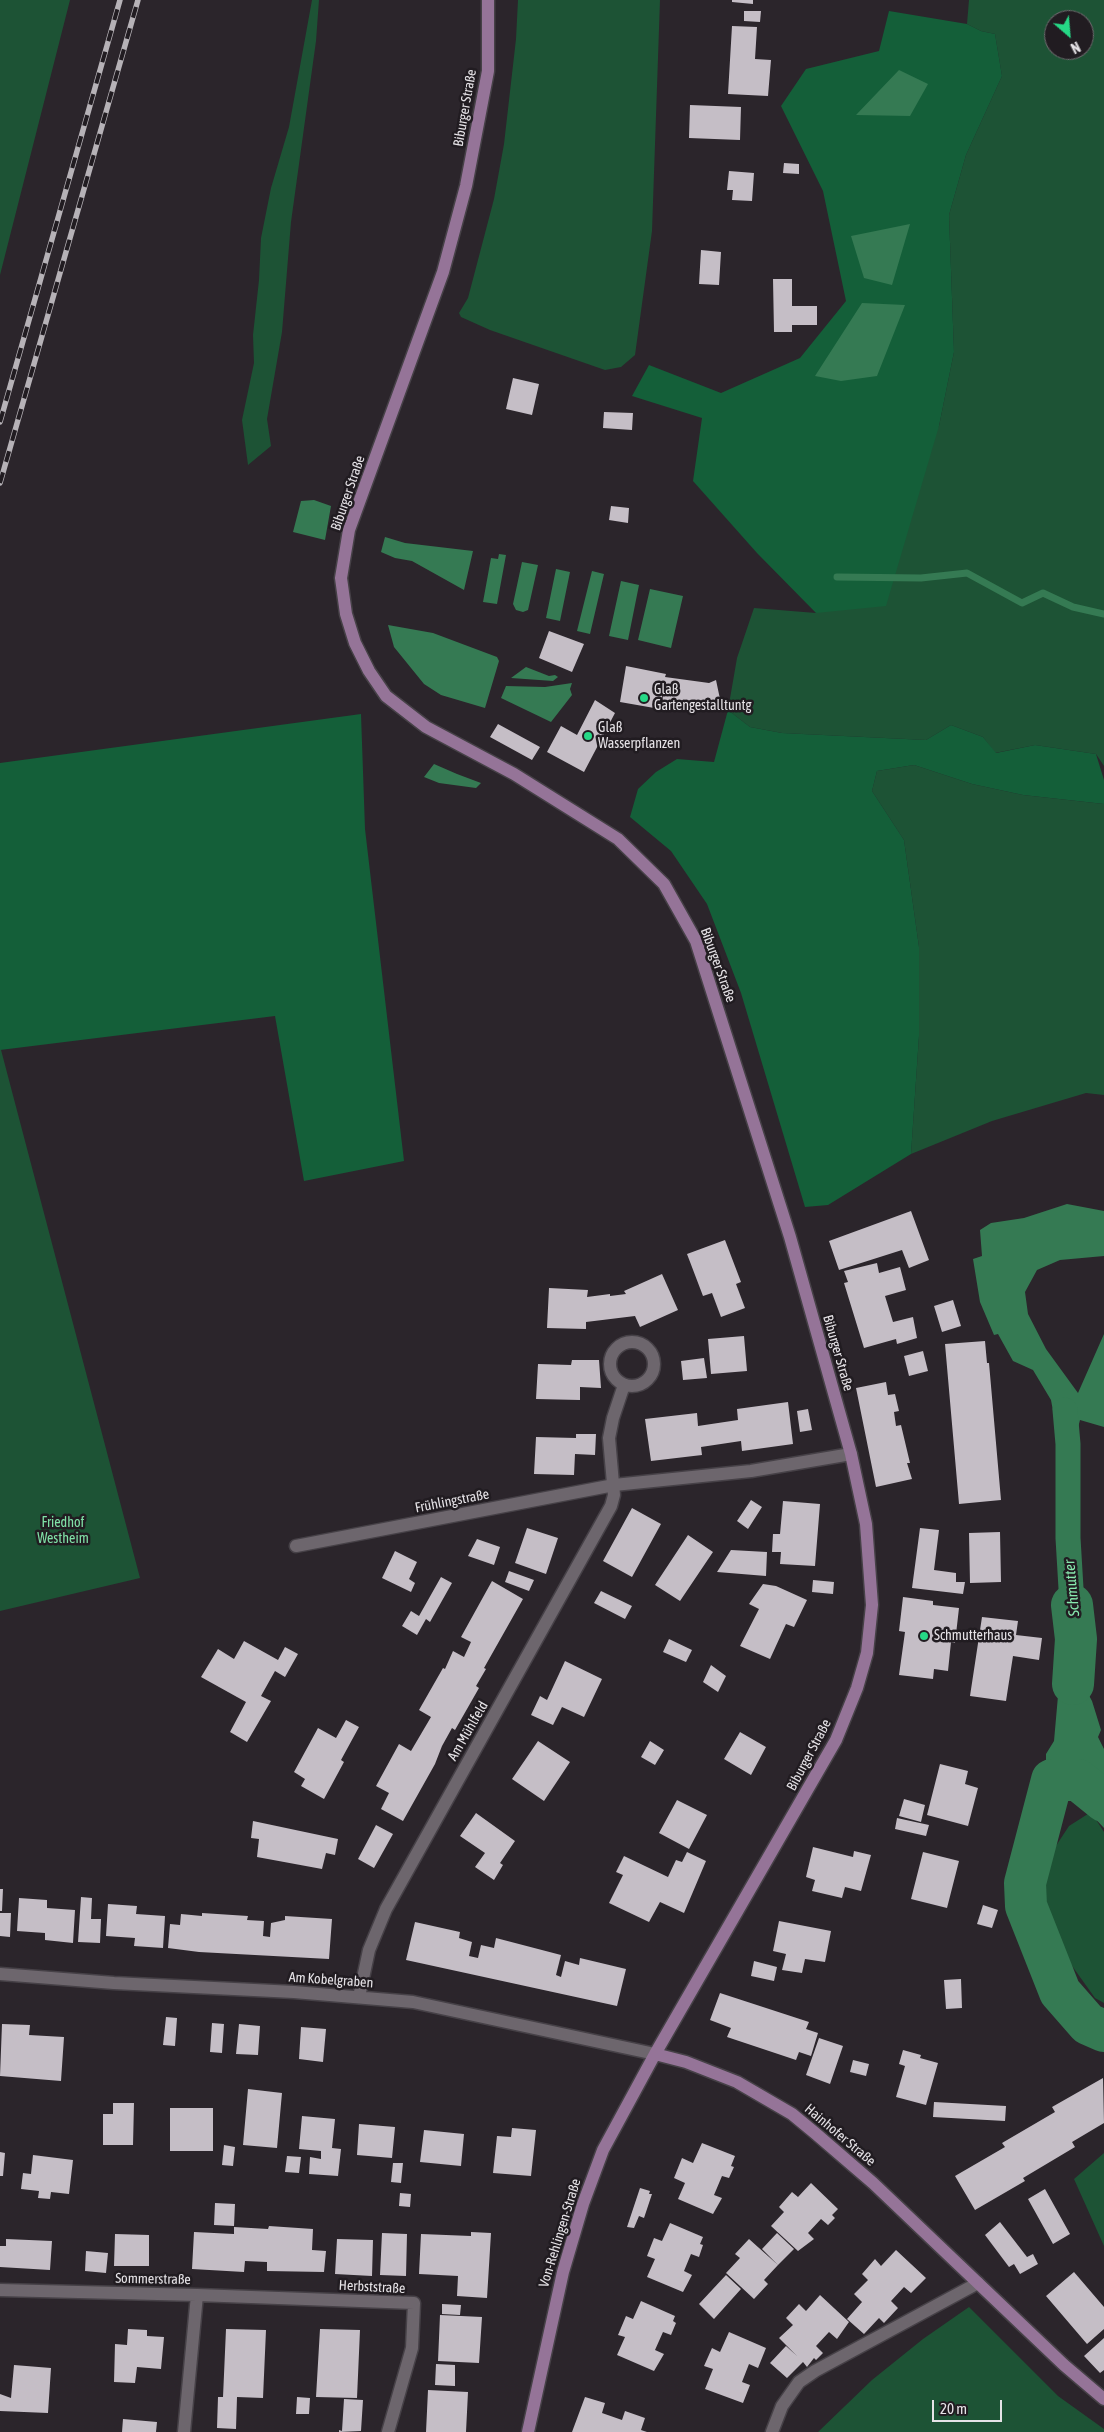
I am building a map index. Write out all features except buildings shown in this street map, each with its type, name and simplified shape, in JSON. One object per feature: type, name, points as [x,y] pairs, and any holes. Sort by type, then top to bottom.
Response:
[{"type":"street","name":"Biburger Straße","points":[[488,0],[488,71],[466,186],[443,272],[349,530],[341,578],[346,614],[355,643],[369,671],[386,696],[426,728],[514,774],[618,839],[664,884],[696,941],[725,1026],[790,1237],[851,1454],[866,1524],[872,1605],[867,1653],[857,1688],[836,1740],[814,1780],[655,2054]]},
{"type":"street","points":[[614,1485],[609,1455],[610,1438],[613,1418],[624,1384]]},
{"type":"street","name":"Frühlingstraße","points":[[296,1546],[614,1485],[751,1471],[851,1454]]},
{"type":"street","name":"Am Mühlfeld","points":[[359,1997],[369,1950],[386,1909],[605,1520],[611,1506],[614,1485]]},
{"type":"street","name":"Am Kobelgraben","points":[[0,1974],[412,2002],[655,2054]]},
{"type":"street","name":"Hainhofer Straße","points":[[655,2054],[686,2062],[738,2082],[792,2114],[842,2155],[1064,2365],[1104,2399]]},
{"type":"street","name":"Von-Rehlingen-Straße","points":[[528,2432],[554,2306],[583,2204],[603,2150],[655,2054]]},
{"type":"street","points":[[772,2432],[782,2406],[799,2382],[815,2371],[978,2283]]},
{"type":"street","name":"Sommerstraße","points":[[0,2290],[197,2295],[184,2432]]},
{"type":"street","name":"Herbststraße","points":[[197,2295],[414,2304],[412,2348],[388,2432]]},
{"type":"green space","points":[[0,0],[70,0],[0,275]]},
{"type":"green space","points":[[312,0],[319,0],[316,41],[291,222],[282,332],[267,419],[271,446],[248,465],[242,420],[254,363],[253,335],[261,238],[271,188],[289,127]]},
{"type":"green space","points":[[518,0],[660,0],[652,231],[635,355],[621,367],[605,370],[490,330],[461,317],[459,313],[468,298],[494,199],[504,144],[516,39]]},
{"type":"green space","points":[[969,0],[1104,0],[1104,766],[1096,754],[1035,745],[995,753],[983,737],[951,725],[926,740],[782,733],[750,727],[728,710],[737,658],[754,608],[816,613],[939,426],[954,352],[949,215],[966,155],[1002,76],[995,34],[981,31],[967,24]]},
{"type":"green space","points":[[914,765],[972,784],[1023,795],[1104,804],[1104,1095],[1086,1093],[992,1121],[911,1154],[919,1036],[919,947],[904,840],[872,791],[877,771]]},
{"type":"green space","name":"Friedhof Westheim","points":[[0,1046],[140,1578],[0,1611]]},
{"type":"green space","points":[[1091,1812],[1104,1832],[1104,2003],[1095,1998],[1060,1949],[1038,1906],[1044,1864],[1069,1826]]},
{"type":"green space","points":[[1104,2153],[1104,2246],[1074,2179]]},
{"type":"green space","points":[[969,2307],[1058,2396],[1104,2429],[1104,2432],[818,2432],[872,2380],[923,2339]]},
{"type":"shaded area","points":[[889,11],[967,24],[981,31],[995,34],[1002,76],[966,155],[949,215],[954,352],[939,426],[886,606],[816,613],[757,553],[693,481],[702,418],[632,396],[649,365],[721,393],[800,358],[846,301],[823,191],[781,106],[806,69],[879,51]]},
{"type":"shaded area","points":[[899,70],[928,84],[910,116],[856,115]]},
{"type":"shaded area","points":[[910,224],[892,285],[864,278],[851,236]]},
{"type":"shaded area","points":[[862,303],[905,305],[877,376],[841,381],[815,376]]},
{"type":"shaded area","points":[[314,500],[331,506],[325,540],[293,532],[301,501]]},
{"type":"shaded area","points":[[385,537],[405,543],[473,551],[464,590],[412,561],[395,558],[381,552]]},
{"type":"shaded area","points":[[499,554],[506,555],[497,604],[483,602],[491,558],[498,559]]},
{"type":"shaded area","points":[[522,562],[538,565],[528,610],[523,612],[516,610],[513,604]]},
{"type":"shaded area","points":[[556,569],[570,572],[560,621],[546,618]]},
{"type":"shaded area","points":[[592,571],[604,574],[590,634],[577,631]]},
{"type":"shaded area","points":[[621,581],[639,585],[628,640],[609,636]]},
{"type":"shaded area","points":[[650,589],[683,596],[671,648],[638,640]]},
{"type":"shaded area","points":[[388,625],[433,633],[497,657],[499,661],[485,708],[441,695],[424,684],[394,647]]},
{"type":"shaded area","points":[[526,667],[549,676],[555,675],[558,677],[553,681],[511,678]]},
{"type":"shaded area","points":[[572,683],[570,689],[572,695],[551,722],[501,698],[506,686],[545,687]]},
{"type":"shaded area","points":[[728,710],[750,727],[782,733],[926,740],[951,725],[983,737],[996,753],[1035,745],[1096,754],[1104,780],[1104,804],[1023,795],[972,784],[914,765],[877,771],[872,791],[904,840],[919,947],[919,1036],[911,1154],[828,1205],[805,1207],[741,993],[707,904],[671,851],[630,817],[638,789],[656,772],[677,759],[714,762]]},
{"type":"shaded area","points":[[361,714],[365,829],[404,1161],[304,1181],[275,1016],[0,1050],[0,763]]},
{"type":"shaded area","points":[[434,764],[481,783],[476,788],[439,783],[424,777]]},
{"type":"shaded area","points":[[1067,1204],[1104,1211],[1104,1256],[1060,1260],[1037,1270],[1025,1292],[1028,1314],[1046,1349],[1078,1393],[1104,1334],[1104,1427],[1080,1420],[1074,1443],[1059,1444],[1051,1400],[1033,1370],[1013,1361],[998,1334],[994,1335],[980,1302],[973,1259],[982,1256],[980,1230],[991,1223],[1024,1218]]},
{"type":"shaded area","points":[[1074,1626],[1085,1660],[1081,1681],[1092,1701],[1101,1730],[1098,1737],[1104,1749],[1104,1828],[1074,1796],[1058,1802],[1060,1813],[1040,1827],[1034,1824],[1032,1811],[1046,1776],[1046,1754],[1054,1741],[1061,1662]]},
{"type":"waterway","points":[[837,577],[921,578],[967,573],[1022,603],[1043,593],[1073,607],[1104,614]]},
{"type":"waterway","name":"Schmutter","points":[[1065,1410],[1068,1444],[1068,1538],[1072,1605]]},
{"type":"waterway","name":"Schmutter","points":[[1072,1605],[1076,1639],[1073,1684]]},
{"type":"waterway","name":"Schmutter","points":[[1104,1801],[1078,1780],[1052,1780],[1025,1883],[1026,1906],[1060,1992],[1088,2024],[1104,2031]]},
{"type":"railway","points":[[0,422],[120,0]]},
{"type":"railway","points":[[0,483],[138,0]]},
{"type":"place","name":"Glaß Gartengestalltuntg","points":[[644,698]]},
{"type":"place","name":"Glaß Wasserpflanzen","points":[[588,736]]},
{"type":"place","name":"Schmutterhaus","points":[[924,1636]]}]
